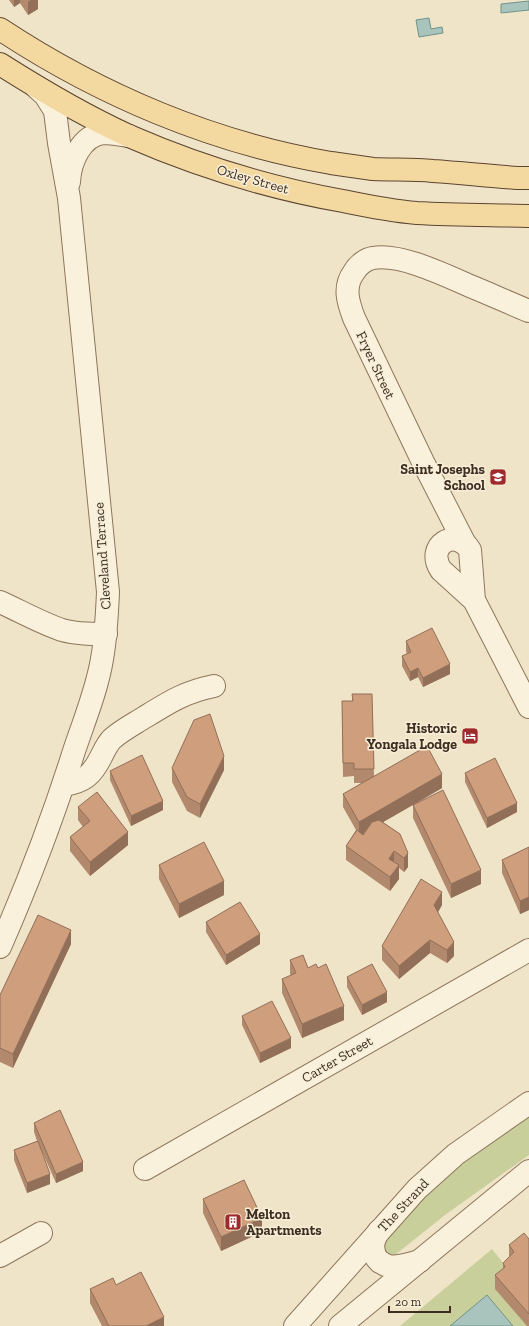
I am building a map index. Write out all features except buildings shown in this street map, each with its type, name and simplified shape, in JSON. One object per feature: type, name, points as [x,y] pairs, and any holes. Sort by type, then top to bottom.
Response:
[{"type":"main road","points":[[0,29],[59,65],[121,97],[211,133],[284,153],[331,163],[373,169],[433,171],[529,178]]},
{"type":"main road","name":"Oxley Street","points":[[0,64],[129,136],[188,159],[278,188],[325,198],[416,213],[529,216]]},
{"type":"street","name":"Cleveland Terrace","points":[[0,947],[64,785],[98,676],[106,634],[108,592],[69,198],[55,111],[45,95],[30,82]]},
{"type":"street","name":"Cleveland Terrace","points":[[69,198],[71,167],[79,149],[86,141],[104,133],[129,136]]},
{"type":"street","name":"Fryer Street","points":[[474,600],[470,550],[465,544],[419,455],[367,346],[350,306],[347,290],[351,275],[361,264],[374,258],[394,259],[445,275],[529,311]]},
{"type":"street","name":"Fryer Street","points":[[465,544],[455,540],[446,541],[439,548],[436,559],[441,570],[474,600],[529,707]]},
{"type":"street","points":[[0,602],[63,630],[106,634]]},
{"type":"street","points":[[64,785],[77,782],[86,777],[94,768],[107,744],[126,728],[176,698],[195,690],[214,686]]},
{"type":"street","name":"Carter Street","points":[[145,1169],[529,950]]},
{"type":"street","name":"The Strand","points":[[295,1326],[417,1189],[442,1166],[529,1103]]},
{"type":"street","points":[[340,1326],[529,1171]]},
{"type":"street","points":[[379,1231],[374,1240],[373,1250],[375,1257],[385,1265],[398,1266],[421,1261]]},
{"type":"street","points":[[0,1256],[41,1233]]},
{"type":"green space","points":[[529,1112],[529,1155],[445,1215],[395,1255],[388,1255],[382,1244],[440,1180]]},
{"type":"green space","points":[[492,1249],[504,1264],[529,1326],[400,1326]]},
{"type":"water","points":[[529,1],[529,10],[501,13],[501,4]]},
{"type":"water","points":[[429,18],[431,29],[442,27],[443,33],[419,37],[416,20]]},
{"type":"water","points":[[487,1295],[513,1326],[450,1326]]},
{"type":"place","name":"Saint Josephs School","points":[[498,477]]},
{"type":"place","name":"Historic Yongala Lodge","points":[[470,736]]},
{"type":"place","name":"Melton Apartments","points":[[233,1222]]}]
